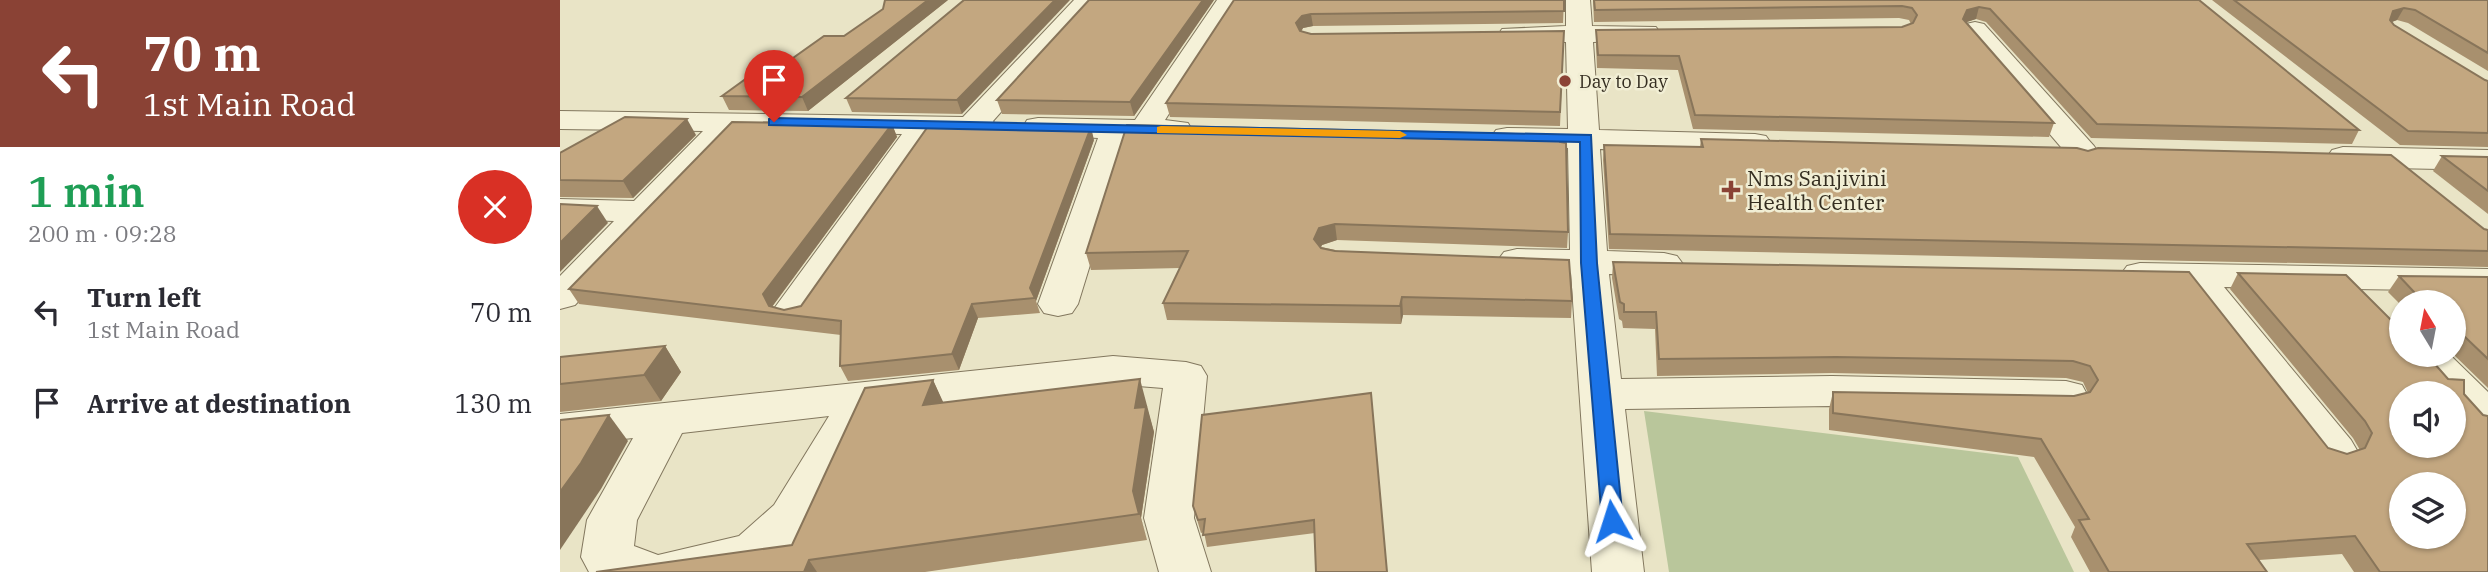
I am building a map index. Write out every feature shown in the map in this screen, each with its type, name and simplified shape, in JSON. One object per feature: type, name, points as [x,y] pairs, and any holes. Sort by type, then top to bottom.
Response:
[{"type":"street","points":[[971,126],[1088,0]]},
{"type":"street","points":[[1058,304],[1130,129],[1229,0]]},
{"type":"street","points":[[1578,0],[1586,138],[1589,263],[1618,572]]},
{"type":"street","points":[[1975,30],[2096,153],[2042,152]]},
{"type":"street","points":[[1487,35],[1677,33]]},
{"type":"street","points":[[817,123],[849,97]]},
{"type":"street","points":[[560,120],[1212,131]]},
{"type":"street","points":[[561,297],[730,121]]},
{"type":"street","points":[[793,310],[924,125]]},
{"type":"street","points":[[2362,133],[2425,184]]},
{"type":"street","points":[[1475,136],[1779,144]]},
{"type":"street","points":[[2312,157],[2488,160]]},
{"type":"street","points":[[560,209],[643,212]]},
{"type":"street","points":[[1483,259],[1699,265]]},
{"type":"street","points":[[2111,273],[2488,281]]},
{"type":"street","points":[[2194,275],[2335,452]]},
{"type":"street","points":[[2350,279],[2384,313]]},
{"type":"street","points":[[2438,368],[2488,419]]},
{"type":"street","points":[[560,430],[1113,370],[1186,376],[1168,518],[1185,572]]},
{"type":"street","points":[[1600,394],[1832,391],[2066,396]]},
{"type":"street","points":[[671,572],[754,553],[792,520],[863,397]]},
{"type":"street","points":[[645,572],[607,557],[612,520],[667,418]]},
{"type":"green space","points":[[1644,411],[2018,457],[2074,572],[1669,572]]},
{"type":"building","points":[[885,0],[928,0],[802,97],[722,96],[758,70],[776,70],[824,36],[844,36],[883,9]]},
{"type":"building","points":[[964,0],[1055,0],[957,100],[846,98]]},
{"type":"building","points":[[1089,0],[1203,0],[1130,102],[997,100]]},
{"type":"building","points":[[1234,0],[1564,0],[1564,11],[1311,14],[1302,16],[1296,23],[1300,31],[1311,34],[1564,31],[1560,112],[1166,103]]},
{"type":"building","points":[[1594,0],[2199,0],[2359,130],[2097,124],[1990,9],[1979,7],[1967,10],[1963,19],[2054,123],[1695,115],[1679,56],[1598,55],[1596,30],[1902,27],[1913,23],[1917,15],[1912,8],[1902,6],[1595,10]]},
{"type":"building","points":[[2234,0],[2488,0],[2488,53],[2415,10],[2404,8],[2393,11],[2390,20],[2394,25],[2488,81],[2488,133],[2408,131]]},
{"type":"building","points":[[625,117],[687,119],[623,181],[560,180],[560,153]]},
{"type":"building","points":[[732,122],[892,124],[763,294],[769,306],[784,310],[801,306],[929,125],[1091,127],[1030,288],[1035,298],[972,304],[952,354],[840,366],[841,321],[569,289]]},
{"type":"building","points":[[1127,125],[1560,135],[1560,142],[1566,143],[1568,232],[1335,224],[1319,228],[1314,239],[1321,248],[1335,251],[1569,260],[1572,301],[1402,297],[1400,306],[1163,303],[1188,251],[1086,253]]},
{"type":"building","points":[[1701,139],[2077,148],[2088,151],[2098,148],[2391,155],[2488,230],[2488,251],[1610,234],[1604,145],[1703,147]]},
{"type":"building","points":[[2442,156],[2488,157],[2488,191]]},
{"type":"building","points":[[560,204],[597,206],[560,243]]},
{"type":"building","points":[[1613,262],[2189,272],[2328,448],[2347,454],[2365,448],[2372,433],[2365,421],[2238,273],[2346,275],[2389,318],[2389,368],[2438,368],[2448,379],[2464,380],[2389,381],[2389,458],[2466,458],[2466,396],[2483,415],[2488,416],[2488,572],[2380,572],[2355,536],[2247,544],[2267,572],[2109,572],[2079,520],[2089,519],[2041,439],[1833,413],[1833,392],[2074,396],[2090,392],[2098,380],[2090,366],[2073,361],[1836,357],[1659,359],[1656,312],[1624,312],[1624,304],[1620,302]]},
{"type":"building","points":[[2399,276],[2488,277],[2488,359],[2466,338],[2466,290],[2412,290]]},
{"type":"building","points":[[665,346],[644,375],[560,384],[560,357]]},
{"type":"building","points":[[1140,379],[1135,408],[1146,407],[1133,491],[1139,514],[809,560],[804,572],[596,572],[792,545],[865,388],[933,380],[923,405]]},
{"type":"building","points":[[1371,393],[1387,572],[1316,572],[1314,520],[1203,535],[1205,519],[1198,520],[1193,506],[1202,415]]},
{"type":"building","points":[[609,415],[581,463],[560,492],[560,420]]},
{"type":"slow traffic","points":[[1161,130],[1400,135]]},
{"type":"place","name":"Day to Day","points":[[1565,81]]},
{"type":"place","name":"Nms Sanjivini Health Center","points":[[1731,190]]},
{"type":"route","points":[[774,122],[1586,138],[1589,263],[1612,521]]}]
